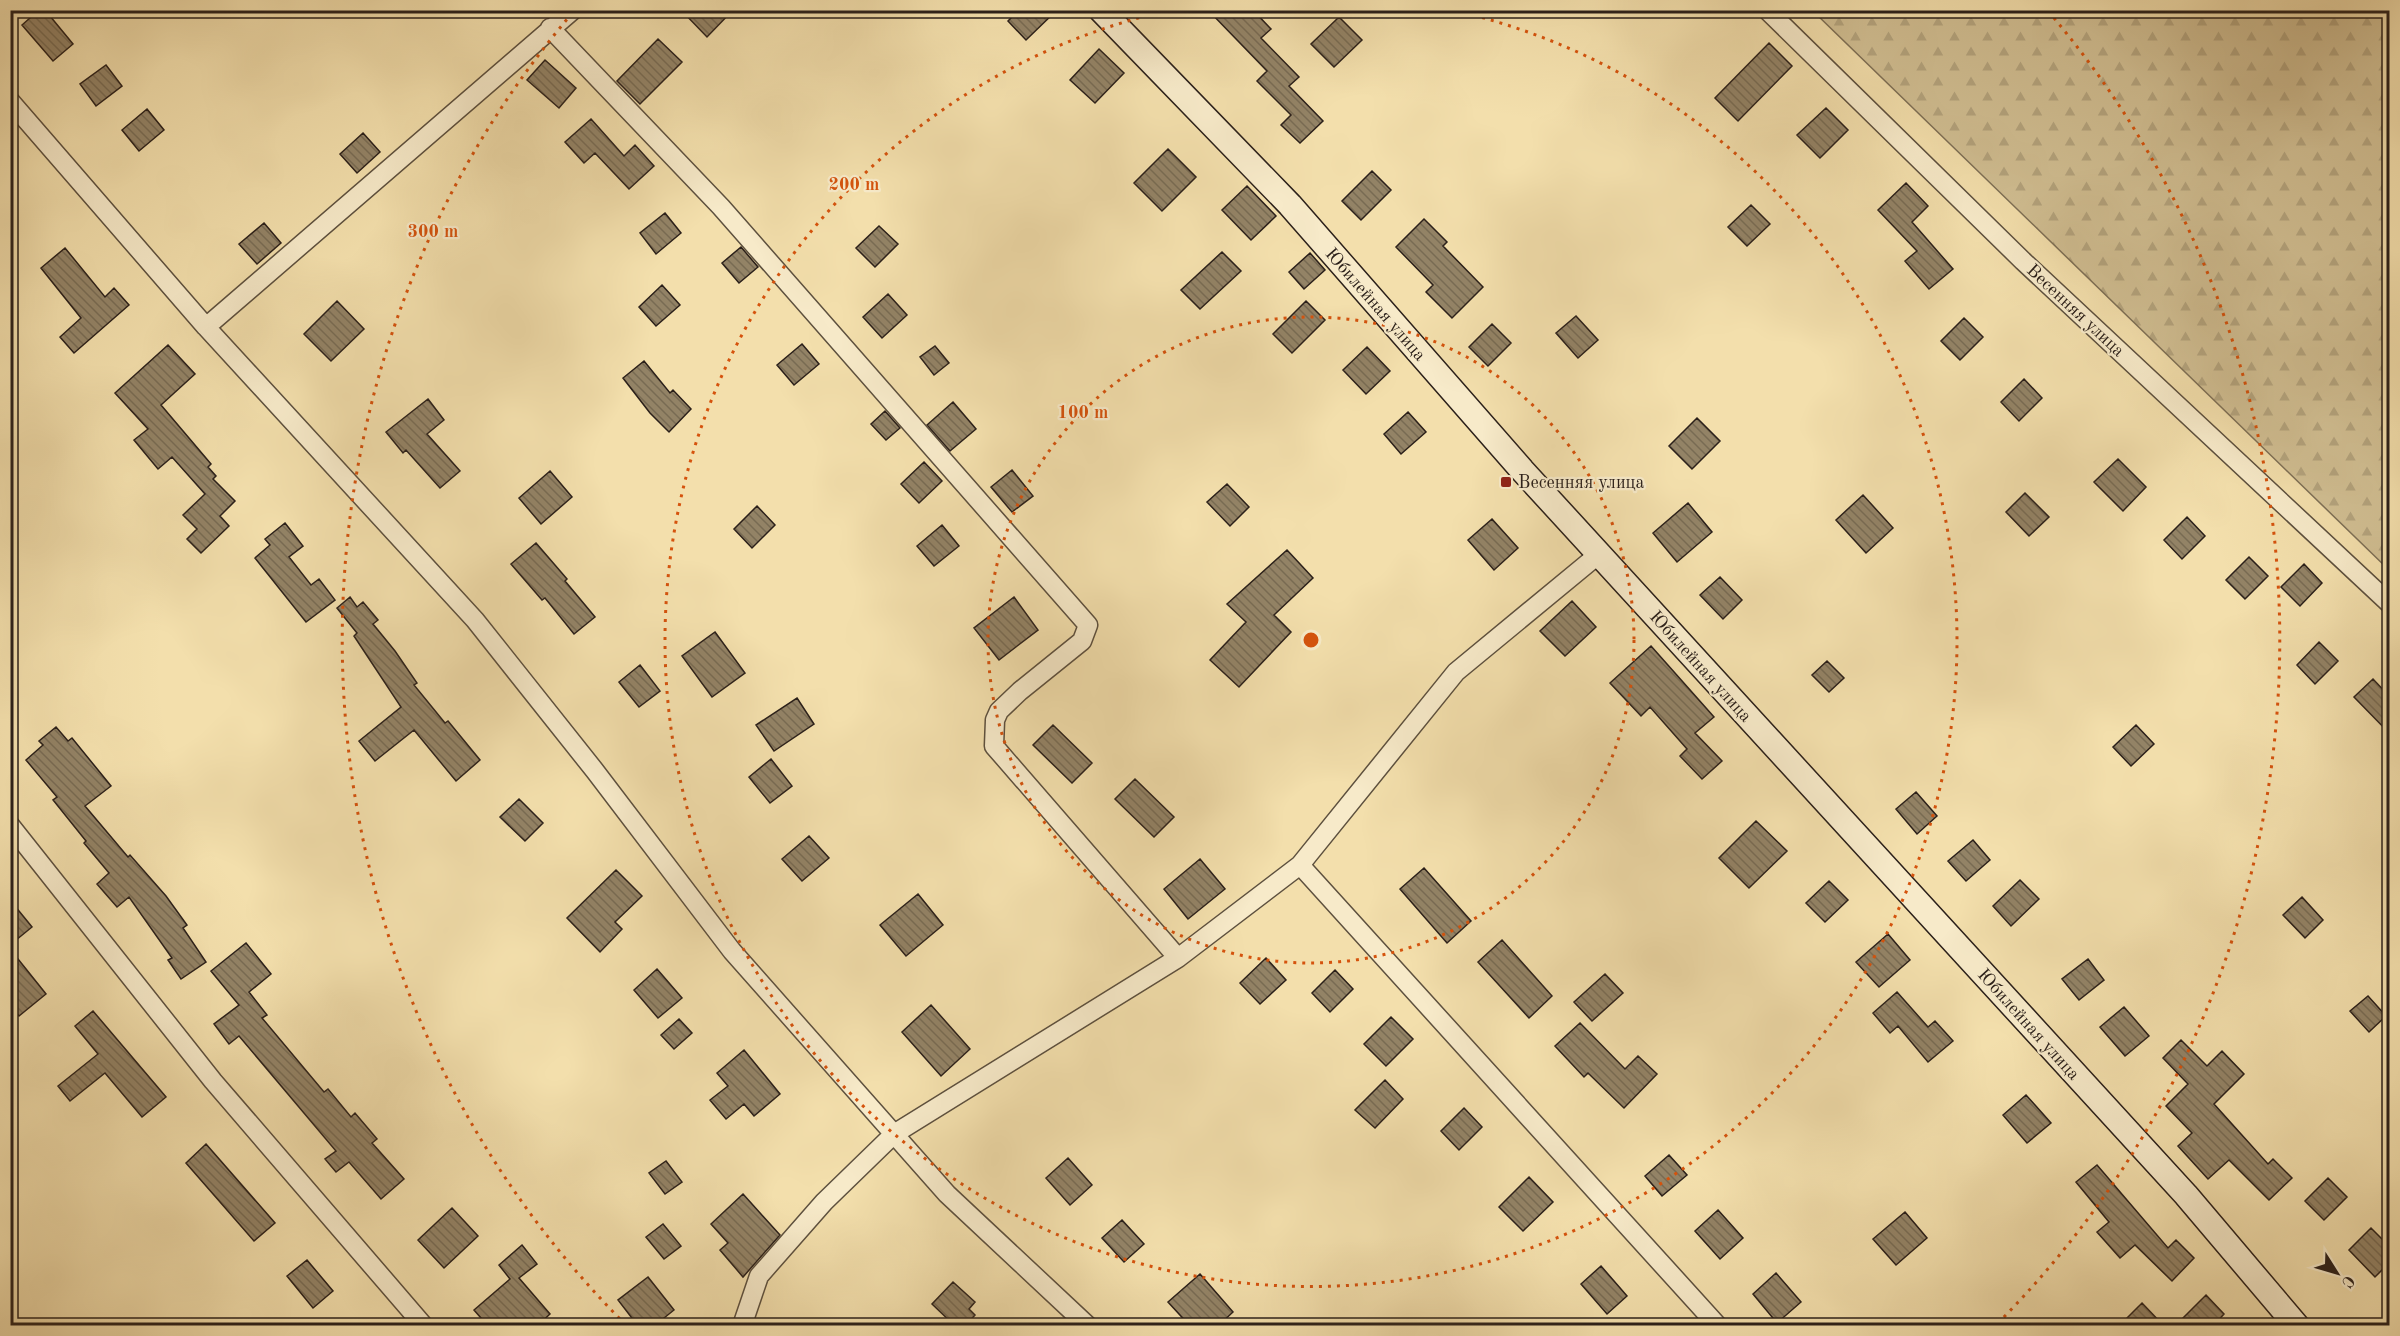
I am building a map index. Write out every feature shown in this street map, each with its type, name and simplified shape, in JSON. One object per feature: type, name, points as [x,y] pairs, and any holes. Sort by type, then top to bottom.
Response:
[{"type":"street","points":[[206,327],[573,10]]},
{"type":"street","name":"Юбилейная улица","points":[[1101,10],[1290,205],[1521,470],[2186,1195],[2297,1326]]},
{"type":"street","name":"Весенняя улица","points":[[1767,10],[2023,261],[2390,604]]},
{"type":"street","points":[[550,28],[721,207],[1088,625],[1082,641],[999,711],[995,720],[994,746],[1178,958]]},
{"type":"street","points":[[10,101],[206,327],[475,620],[595,771],[732,951],[947,1194],[1088,1326]]},
{"type":"street","points":[[742,1326],[759,1276],[824,1202],[894,1134],[1178,958],[1300,865],[1456,672],[1599,554]]},
{"type":"street","points":[[10,825],[213,1081],[424,1326]]},
{"type":"street","points":[[1300,865],[1718,1326]]},
{"type":"green space","points":[[1813,11],[2389,11],[2389,570]]},
{"type":"building","points":[[39,10],[45,10],[73,44],[53,61],[22,25]]},
{"type":"building","points":[[681,10],[733,10],[707,37]]},
{"type":"building","points":[[1019,10],[1057,10],[1026,40],[1008,21]]},
{"type":"building","points":[[1208,10],[1253,10],[1271,29],[1261,38],[1299,77],[1289,86],[1323,121],[1300,143],[1281,125],[1291,115],[1257,81],[1267,71]]},
{"type":"building","points":[[1339,17],[1362,40],[1334,67],[1311,44]]},
{"type":"building","points":[[658,39],[682,62],[640,104],[617,81]]},
{"type":"building","points":[[1769,43],[1792,66],[1738,121],[1715,98]]},
{"type":"building","points":[[1099,49],[1124,73],[1095,103],[1070,80]]},
{"type":"building","points":[[545,60],[576,88],[559,108],[527,80]]},
{"type":"building","points":[[106,65],[122,86],[96,106],[80,84]]},
{"type":"building","points":[[1826,108],[1848,130],[1820,158],[1797,135]]},
{"type":"building","points":[[147,109],[164,130],[139,151],[122,130]]},
{"type":"building","points":[[591,119],[624,156],[635,145],[654,166],[629,189],[595,153],[584,163],[565,142]]},
{"type":"building","points":[[363,133],[380,152],[357,173],[340,154]]},
{"type":"building","points":[[1168,149],[1196,177],[1162,211],[1134,183]]},
{"type":"building","points":[[1372,171],[1391,190],[1361,220],[1342,201]]},
{"type":"building","points":[[1906,183],[1928,206],[1912,222],[1953,269],[1929,289],[1905,261],[1917,251],[1878,210]]},
{"type":"building","points":[[1247,186],[1276,216],[1251,240],[1222,210]]},
{"type":"building","points":[[1751,205],[1770,224],[1747,246],[1728,227]]},
{"type":"building","points":[[665,213],[681,233],[656,254],[640,233]]},
{"type":"building","points":[[1424,219],[1447,242],[1443,246],[1483,287],[1452,318],[1426,292],[1433,285],[1396,247]]},
{"type":"building","points":[[264,223],[281,243],[257,264],[239,244]]},
{"type":"building","points":[[879,226],[898,244],[875,267],[856,248]]},
{"type":"building","points":[[741,247],[758,267],[739,283],[722,263]]},
{"type":"building","points":[[65,248],[105,297],[114,288],[129,305],[74,353],[60,337],[81,318],[41,268]]},
{"type":"building","points":[[1222,252],[1241,271],[1200,309],[1181,290]]},
{"type":"building","points":[[1310,253],[1325,270],[1304,289],[1289,272]]},
{"type":"building","points":[[662,285],[680,305],[656,326],[639,307]]},
{"type":"building","points":[[888,294],[907,315],[882,338],[863,317]]},
{"type":"building","points":[[337,301],[364,329],[331,361],[304,334]]},
{"type":"building","points":[[1306,301],[1325,320],[1292,353],[1273,334]]},
{"type":"building","points":[[1576,316],[1598,340],[1578,358],[1556,333]]},
{"type":"building","points":[[1964,318],[1983,337],[1960,360],[1941,341]]},
{"type":"building","points":[[1492,324],[1511,343],[1488,366],[1469,347]]},
{"type":"building","points":[[802,344],[819,364],[794,385],[777,365]]},
{"type":"building","points":[[168,345],[195,374],[161,405],[211,464],[208,467],[216,476],[213,479],[235,501],[220,516],[229,526],[201,553],[187,539],[197,529],[183,515],[205,494],[172,457],[158,469],[134,440],[148,429],[115,393]]},
{"type":"building","points":[[935,346],[949,363],[934,375],[920,357]]},
{"type":"building","points":[[1367,347],[1390,371],[1366,394],[1343,370]]},
{"type":"building","points":[[644,361],[670,393],[673,390],[691,409],[669,432],[650,413],[623,378]]},
{"type":"building","points":[[2024,379],[2042,398],[2019,421],[2001,402]]},
{"type":"building","points":[[428,399],[444,420],[427,434],[460,471],[440,488],[406,450],[403,453],[386,432]]},
{"type":"building","points":[[953,402],[976,429],[950,451],[927,425]]},
{"type":"building","points":[[885,411],[900,428],[886,440],[871,424]]},
{"type":"building","points":[[1408,412],[1426,432],[1401,454],[1384,434]]},
{"type":"building","points":[[1697,418],[1720,441],[1692,469],[1669,446]]},
{"type":"building","points":[[2118,459],[2146,487],[2123,511],[2094,482]]},
{"type":"building","points":[[924,462],[942,481],[919,503],[901,484]]},
{"type":"building","points":[[1012,470],[1033,496],[1012,512],[991,487]]},
{"type":"building","points":[[550,471],[572,497],[541,524],[519,498]]},
{"type":"building","points":[[1227,484],[1249,507],[1230,526],[1207,502]]},
{"type":"building","points":[[2025,493],[2049,517],[2029,536],[2006,512]]},
{"type":"building","points":[[1863,495],[1893,528],[1866,553],[1836,520]]},
{"type":"building","points":[[1688,503],[1712,532],[1677,562],[1653,533]]},
{"type":"building","points":[[757,506],[775,525],[752,548],[734,529]]},
{"type":"building","points":[[2187,517],[2205,536],[2182,559],[2164,540]]},
{"type":"building","points":[[1492,519],[1518,548],[1494,570],[1468,540]]},
{"type":"building","points":[[285,523],[303,546],[289,557],[311,585],[319,579],[335,600],[306,622],[255,558],[270,545],[265,539]]},
{"type":"building","points":[[942,525],[959,546],[934,566],[917,546]]},
{"type":"building","points":[[536,543],[595,617],[574,634],[545,598],[542,600],[511,564]]},
{"type":"building","points":[[1287,550],[1313,578],[1274,615],[1291,632],[1239,687],[1210,660],[1246,622],[1227,604]]},
{"type":"building","points":[[2249,557],[2268,576],[2245,599],[2226,580]]},
{"type":"building","points":[[2304,564],[2322,583],[2300,606],[2281,587]]},
{"type":"building","points":[[1720,577],[1742,600],[1723,619],[1700,595]]},
{"type":"building","points":[[350,597],[357,607],[363,602],[378,620],[373,624],[417,683],[414,685],[445,723],[448,721],[480,760],[456,781],[414,730],[375,761],[359,741],[401,707],[354,636],[357,633],[337,608]]},
{"type":"building","points":[[1014,597],[1038,630],[999,660],[974,628]]},
{"type":"building","points":[[1572,601],[1596,627],[1565,656],[1540,631]]},
{"type":"building","points":[[715,632],[745,673],[712,697],[682,656]]},
{"type":"building","points":[[2319,642],[2338,661],[2315,684],[2297,665]]},
{"type":"building","points":[[1651,646],[1714,717],[1695,733],[1722,761],[1702,779],[1680,756],[1687,749],[1650,707],[1641,716],[1610,683]]},
{"type":"building","points":[[1827,661],[1844,678],[1829,692],[1812,675]]},
{"type":"building","points":[[640,665],[660,691],[639,707],[619,682]]},
{"type":"building","points":[[2373,679],[2390,697],[2390,734],[2354,697]]},
{"type":"building","points":[[797,698],[814,724],[774,751],[756,725]]},
{"type":"building","points":[[1053,725],[1092,763],[1072,783],[1033,745]]},
{"type":"building","points":[[2136,725],[2154,744],[2131,766],[2113,747]]},
{"type":"building","points":[[56,727],[68,741],[72,738],[111,786],[85,806],[128,857],[130,855],[166,896],[187,925],[183,928],[206,962],[181,979],[168,960],[172,958],[129,897],[117,907],[97,884],[109,873],[53,800],[57,797],[26,760],[43,745],[39,741]]},
{"type":"building","points":[[771,759],[792,786],[770,803],[749,777]]},
{"type":"building","points":[[1135,779],[1174,817],[1154,837],[1115,799]]},
{"type":"building","points":[[1916,792],[1937,816],[1917,834],[1896,809]]},
{"type":"building","points":[[519,799],[543,823],[525,841],[500,817]]},
{"type":"building","points":[[1756,821],[1787,851],[1749,888],[1719,858]]},
{"type":"building","points":[[809,836],[829,858],[802,881],[782,859]]},
{"type":"building","points":[[1973,840],[1990,860],[1966,881],[1948,861]]},
{"type":"building","points":[[1200,859],[1225,889],[1188,919],[1164,889]]},
{"type":"building","points":[[1424,868],[1471,921],[1447,943],[1400,889]]},
{"type":"building","points":[[616,870],[642,896],[615,922],[622,929],[600,952],[567,918]]},
{"type":"building","points":[[2020,880],[2039,899],[2011,926],[1993,906]]},
{"type":"building","points":[[1829,881],[1848,900],[1825,922],[1806,903]]},
{"type":"building","points":[[918,894],[943,925],[906,956],[880,925]]},
{"type":"building","points":[[2302,897],[2323,920],[2305,938],[2283,915]]},
{"type":"building","points":[[10,900],[32,927],[10,945]]},
{"type":"building","points":[[1888,934],[1910,960],[1879,987],[1856,962]]},
{"type":"building","points":[[1502,940],[1552,996],[1529,1018],[1478,962]]},
{"type":"building","points":[[246,943],[271,974],[249,992],[267,1015],[262,1018],[324,1092],[328,1089],[351,1117],[355,1113],[377,1139],[372,1143],[404,1179],[381,1199],[349,1162],[336,1172],[325,1159],[336,1151],[239,1036],[229,1044],[214,1024],[239,1005],[211,971]]},
{"type":"building","points":[[10,949],[46,994],[19,1016],[10,1005]]},
{"type":"building","points":[[1266,958],[1286,980],[1260,1004],[1240,983]]},
{"type":"building","points":[[2088,959],[2104,980],[2079,1000],[2062,979]]},
{"type":"building","points":[[657,969],[682,998],[658,1018],[634,990]]},
{"type":"building","points":[[1335,970],[1353,989],[1330,1012],[1312,993]]},
{"type":"building","points":[[1605,974],[1623,993],[1592,1021],[1574,1002]]},
{"type":"building","points":[[1897,992],[1928,1027],[1935,1021],[1953,1041],[1928,1062],[1898,1026],[1890,1033],[1873,1013]]},
{"type":"building","points":[[2368,996],[2386,1016],[2369,1032],[2350,1011]]},
{"type":"building","points":[[931,1005],[970,1049],[941,1076],[902,1032]]},
{"type":"building","points":[[2124,1007],[2149,1036],[2125,1056],[2100,1027]]},
{"type":"building","points":[[93,1011],[166,1097],[142,1117],[105,1073],[70,1101],[58,1086],[98,1054],[75,1026]]},
{"type":"building","points":[[1391,1017],[1413,1039],[1386,1066],[1364,1044]]},
{"type":"building","points":[[679,1019],[692,1033],[674,1049],[661,1035]]},
{"type":"building","points":[[1580,1023],[1625,1069],[1638,1056],[1657,1074],[1624,1108],[1588,1073],[1584,1077],[1555,1046]]},
{"type":"building","points":[[2181,1040],[2207,1066],[2222,1051],[2244,1074],[2214,1104],[2268,1164],[2273,1159],[2292,1178],[2269,1200],[2229,1160],[2208,1179],[2178,1146],[2192,1133],[2166,1106],[2188,1084],[2163,1058]]},
{"type":"building","points":[[744,1050],[780,1094],[754,1116],[744,1104],[726,1119],[710,1100],[728,1086],[717,1073]]},
{"type":"building","points":[[1385,1080],[1403,1099],[1375,1128],[1355,1110]]},
{"type":"building","points":[[2026,1095],[2051,1123],[2027,1143],[2003,1115]]},
{"type":"building","points":[[1464,1108],[1482,1127],[1459,1150],[1441,1131]]},
{"type":"building","points":[[206,1144],[275,1223],[254,1241],[186,1163]]},
{"type":"building","points":[[1669,1155],[1687,1175],[1662,1196],[1645,1176]]},
{"type":"building","points":[[1068,1158],[1092,1185],[1070,1205],[1046,1178]]},
{"type":"building","points":[[666,1161],[682,1182],[665,1194],[649,1173]]},
{"type":"building","points":[[2097,1165],[2168,1248],[2176,1240],[2194,1258],[2172,1281],[2135,1245],[2120,1258],[2097,1232],[2109,1222],[2076,1182]]},
{"type":"building","points":[[1529,1177],[1553,1202],[1523,1231],[1499,1207]]},
{"type":"building","points":[[2328,1178],[2347,1197],[2324,1220],[2305,1201]]},
{"type":"building","points":[[743,1194],[780,1235],[743,1277],[720,1250],[728,1243],[711,1224]]},
{"type":"building","points":[[452,1208],[478,1236],[444,1268],[418,1240]]},
{"type":"building","points":[[1718,1210],[1743,1238],[1720,1259],[1695,1231]]},
{"type":"building","points":[[1905,1212],[1927,1238],[1896,1265],[1873,1239]]},
{"type":"building","points":[[1122,1220],[1144,1244],[1124,1262],[1102,1238]]},
{"type":"building","points":[[663,1224],[681,1246],[664,1259],[646,1237]]},
{"type":"building","points":[[2371,1228],[2390,1247],[2390,1262],[2375,1277],[2349,1250]]},
{"type":"building","points":[[522,1245],[537,1264],[519,1278],[550,1314],[537,1326],[488,1326],[474,1310],[510,1279],[499,1265]]},
{"type":"building","points":[[307,1260],[333,1291],[313,1308],[287,1276]]},
{"type":"building","points":[[1601,1266],[1627,1296],[1607,1314],[1581,1284]]},
{"type":"building","points":[[1776,1273],[1801,1302],[1777,1323],[1753,1294]]},
{"type":"building","points":[[1200,1274],[1233,1312],[1218,1326],[1190,1326],[1168,1302]]},
{"type":"building","points":[[648,1277],[674,1310],[654,1326],[638,1326],[618,1300]]},
{"type":"building","points":[[953,1282],[975,1302],[969,1309],[975,1315],[965,1326],[955,1326],[932,1304]]},
{"type":"building","points":[[2206,1295],[2224,1314],[2213,1326],[2175,1326]]},
{"type":"building","points":[[2142,1303],[2164,1326],[2119,1326]]},
{"type":"place","name":"Весенняя улица","points":[[1506,482]]}]
